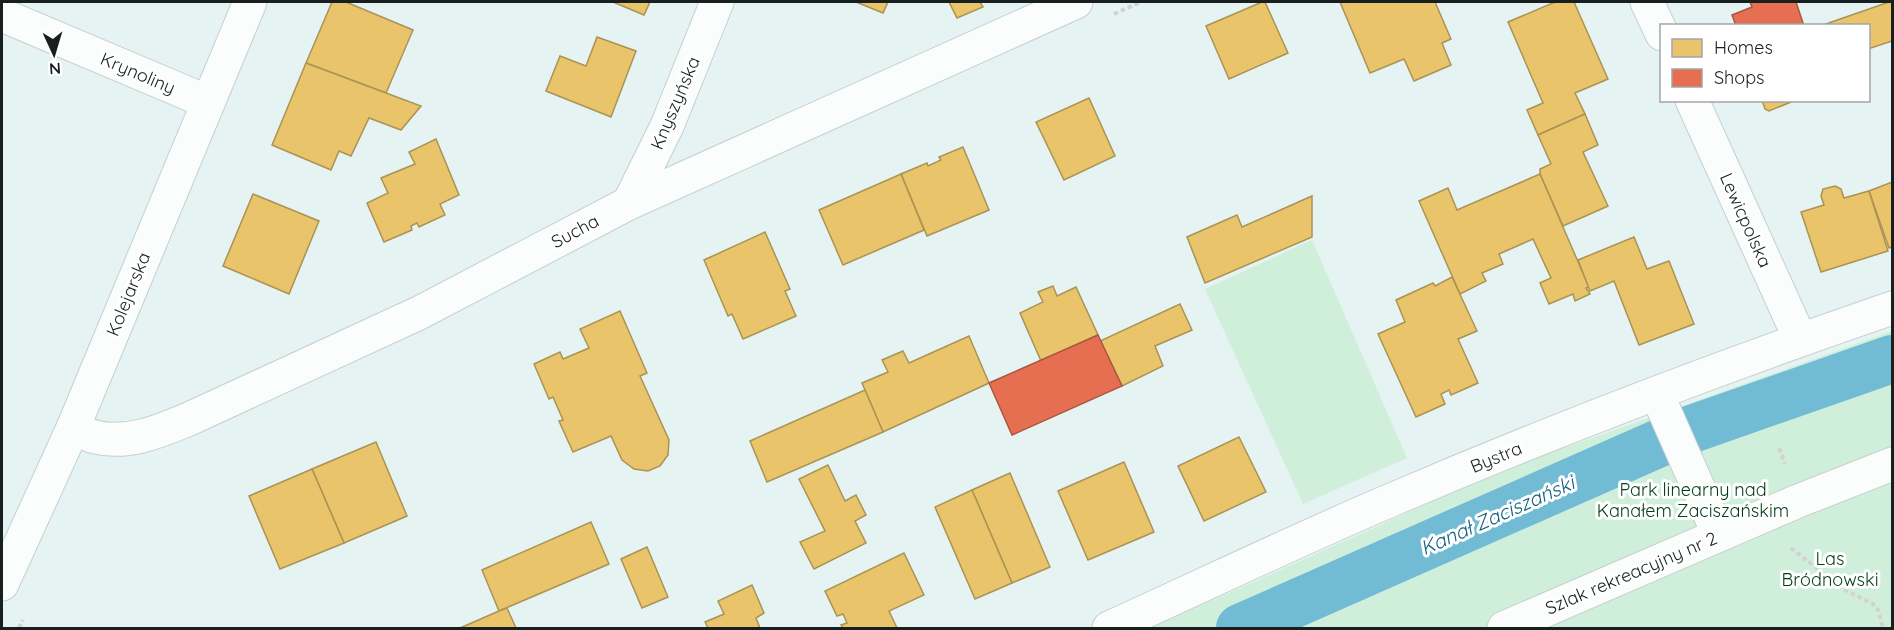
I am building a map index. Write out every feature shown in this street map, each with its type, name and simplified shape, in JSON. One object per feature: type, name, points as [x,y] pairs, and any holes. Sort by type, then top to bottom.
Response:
[{"type":"street","name":"Kolejarska","points":[[2,584],[73,428],[250,2]]},
{"type":"street","name":"Knyszyńska","points":[[629,203],[667,126],[717,2]]},
{"type":"street","name":"Sucha","points":[[73,428],[96,437],[118,439],[150,435],[189,420],[419,312],[629,203],[1076,2]]},
{"type":"street","points":[[1647,2],[1660,30]]},
{"type":"street","name":"Krynoliny","points":[[2,15],[208,102]]},
{"type":"street","name":"Lewicpolska","points":[[1693,102],[1800,339]]},
{"type":"street","name":"Bystra","points":[[1109,628],[1387,502],[1515,449],[1662,406],[1800,339],[1893,308]]},
{"type":"street","points":[[1662,406],[1719,535]]},
{"type":"street","name":"Szlak rekreacyjny nr 2","points":[[1504,628],[1837,484],[1893,464]]},
{"type":"path","points":[[1755,520],[1844,589],[1873,604],[1878,610],[1883,628]]},
{"type":"green space","points":[[1312,240],[1407,458],[1303,504],[1205,289]]},
{"type":"green space","points":[[1892,331],[1892,352],[1717,412],[1687,425],[1679,407]]},
{"type":"green space","name":"Park linearny nad Kanałem Zaciszańskim","points":[[1892,368],[1892,628],[1257,628],[1692,437]]},
{"type":"green space","points":[[1651,417],[1659,436],[1223,628],[1151,628],[1505,469]]},
{"type":"building: Homes","points":[[332,2],[346,2],[413,30],[386,93],[306,63]]},
{"type":"building: Homes","points":[[613,2],[650,2],[644,15]]},
{"type":"building: Homes","points":[[856,2],[888,2],[883,13]]},
{"type":"building: Homes","points":[[949,2],[980,2],[983,7],[957,18]]},
{"type":"building: Homes","points":[[1265,2],[1288,53],[1229,79],[1206,26]]},
{"type":"building: Homes","points":[[1340,2],[1435,2],[1451,39],[1442,43],[1451,65],[1414,81],[1404,59],[1370,73]]},
{"type":"building: Homes","points":[[1555,2],[1574,2],[1608,79],[1575,93],[1585,114],[1538,135],[1527,110],[1543,103],[1508,22]]},
{"type":"building: Homes","points":[[1892,2],[1892,41],[1870,48],[1870,24],[1826,24]]},
{"type":"building: Homes","points":[[597,37],[636,51],[611,117],[546,91],[560,56],[586,66]]},
{"type":"building: Homes","points":[[306,63],[421,106],[401,130],[369,118],[351,156],[339,151],[331,170],[272,145]]},
{"type":"building: Homes","points":[[1089,98],[1115,156],[1064,180],[1036,122]]},
{"type":"building: Homes","points":[[1763,102],[1791,102],[1769,111],[1765,109]]},
{"type":"building: Homes","points":[[1585,114],[1598,145],[1583,152],[1608,206],[1563,226],[1540,174],[1540,169],[1551,164],[1538,135]]},
{"type":"building: Homes","points":[[436,139],[459,195],[440,204],[445,215],[419,227],[417,223],[411,226],[412,230],[384,242],[367,203],[388,193],[381,178],[415,164],[409,152]]},
{"type":"building: Homes","points":[[963,147],[989,210],[927,236],[901,174],[927,163],[928,166],[941,160],[939,157]]},
{"type":"building: Homes","points":[[901,174],[924,230],[843,265],[819,210]]},
{"type":"building: Homes","points":[[1540,174],[1590,294],[1575,301],[1573,294],[1549,304],[1540,283],[1551,278],[1533,239],[1499,254],[1503,264],[1482,273],[1486,281],[1460,294],[1419,201],[1448,188],[1457,210]]},
{"type":"building: Homes","points":[[1892,182],[1892,247],[1889,248],[1869,191]]},
{"type":"building: Homes","points":[[1835,186],[1841,189],[1844,198],[1869,191],[1888,251],[1821,272],[1801,212],[1824,205],[1821,196],[1823,189]]},
{"type":"building: Homes","points":[[253,194],[319,221],[289,294],[223,266]]},
{"type":"building: Homes","points":[[1312,196],[1312,237],[1205,283],[1187,237],[1237,215],[1242,227]]},
{"type":"building: Homes","points":[[765,232],[790,289],[785,291],[796,316],[743,339],[732,314],[728,316],[704,260]]},
{"type":"building: Homes","points":[[1634,237],[1647,269],[1669,261],[1694,324],[1639,345],[1614,281],[1590,291],[1578,260]]},
{"type":"building: Homes","points":[[1452,277],[1477,331],[1458,339],[1478,383],[1451,395],[1449,390],[1441,394],[1445,404],[1416,417],[1378,334],[1405,322],[1396,300],[1433,283],[1435,286]]},
{"type":"building: Homes","points":[[1053,286],[1057,296],[1076,287],[1098,335],[1041,361],[1020,313],[1043,302],[1038,292]]},
{"type":"building: Homes","points":[[1180,304],[1192,330],[1155,346],[1163,366],[1122,386],[1100,341]]},
{"type":"building: Homes","points":[[620,311],[647,373],[640,376],[669,440],[668,455],[660,466],[648,471],[634,469],[622,460],[611,436],[573,452],[559,421],[563,420],[553,397],[549,399],[534,364],[560,352],[563,359],[589,348],[580,329]]},
{"type":"building: Homes","points":[[969,336],[989,383],[883,432],[862,383],[888,372],[882,360],[903,351],[909,363]]},
{"type":"building: Homes","points":[[865,390],[883,432],[767,482],[750,441]]},
{"type":"building: Homes","points":[[1239,437],[1266,492],[1204,521],[1178,466]]},
{"type":"building: Homes","points":[[376,442],[407,516],[344,543],[312,469]]},
{"type":"building: Homes","points":[[1124,462],[1154,532],[1088,560],[1058,491]]},
{"type":"building: Homes","points":[[828,465],[845,501],[856,495],[866,515],[855,521],[866,543],[814,569],[800,542],[825,531],[799,479]]},
{"type":"building: Homes","points":[[312,469],[344,543],[280,569],[249,496]]},
{"type":"building: Homes","points":[[1010,473],[1050,567],[1012,583],[972,490]]},
{"type":"building: Homes","points":[[972,490],[1012,583],[975,599],[935,507]]},
{"type":"building: Homes","points":[[591,522],[609,564],[499,611],[482,570]]},
{"type":"building: Homes","points":[[647,547],[668,597],[642,608],[621,559]]},
{"type":"building: Homes","points":[[904,553],[924,595],[889,611],[897,628],[843,628],[841,625],[847,623],[843,614],[837,616],[825,591]]},
{"type":"building: Homes","points":[[752,585],[764,613],[756,618],[760,628],[708,628],[705,622],[724,614],[718,601]]},
{"type":"building: Homes","points":[[507,608],[516,628],[460,628],[499,611]]},
{"type":"building: Shops","points":[[1750,2],[1796,2],[1803,24],[1735,24],[1732,15],[1752,7]]},
{"type":"building: Shops","points":[[1098,335],[1122,386],[1012,435],[989,383]]},
{"type":"waterway","name":"Kanał Zaciszański","points":[[1240,628],[1689,430],[1892,359]]},
{"type":"park label","name":"Las Bródnowski","points":[[1830,568]]}]
